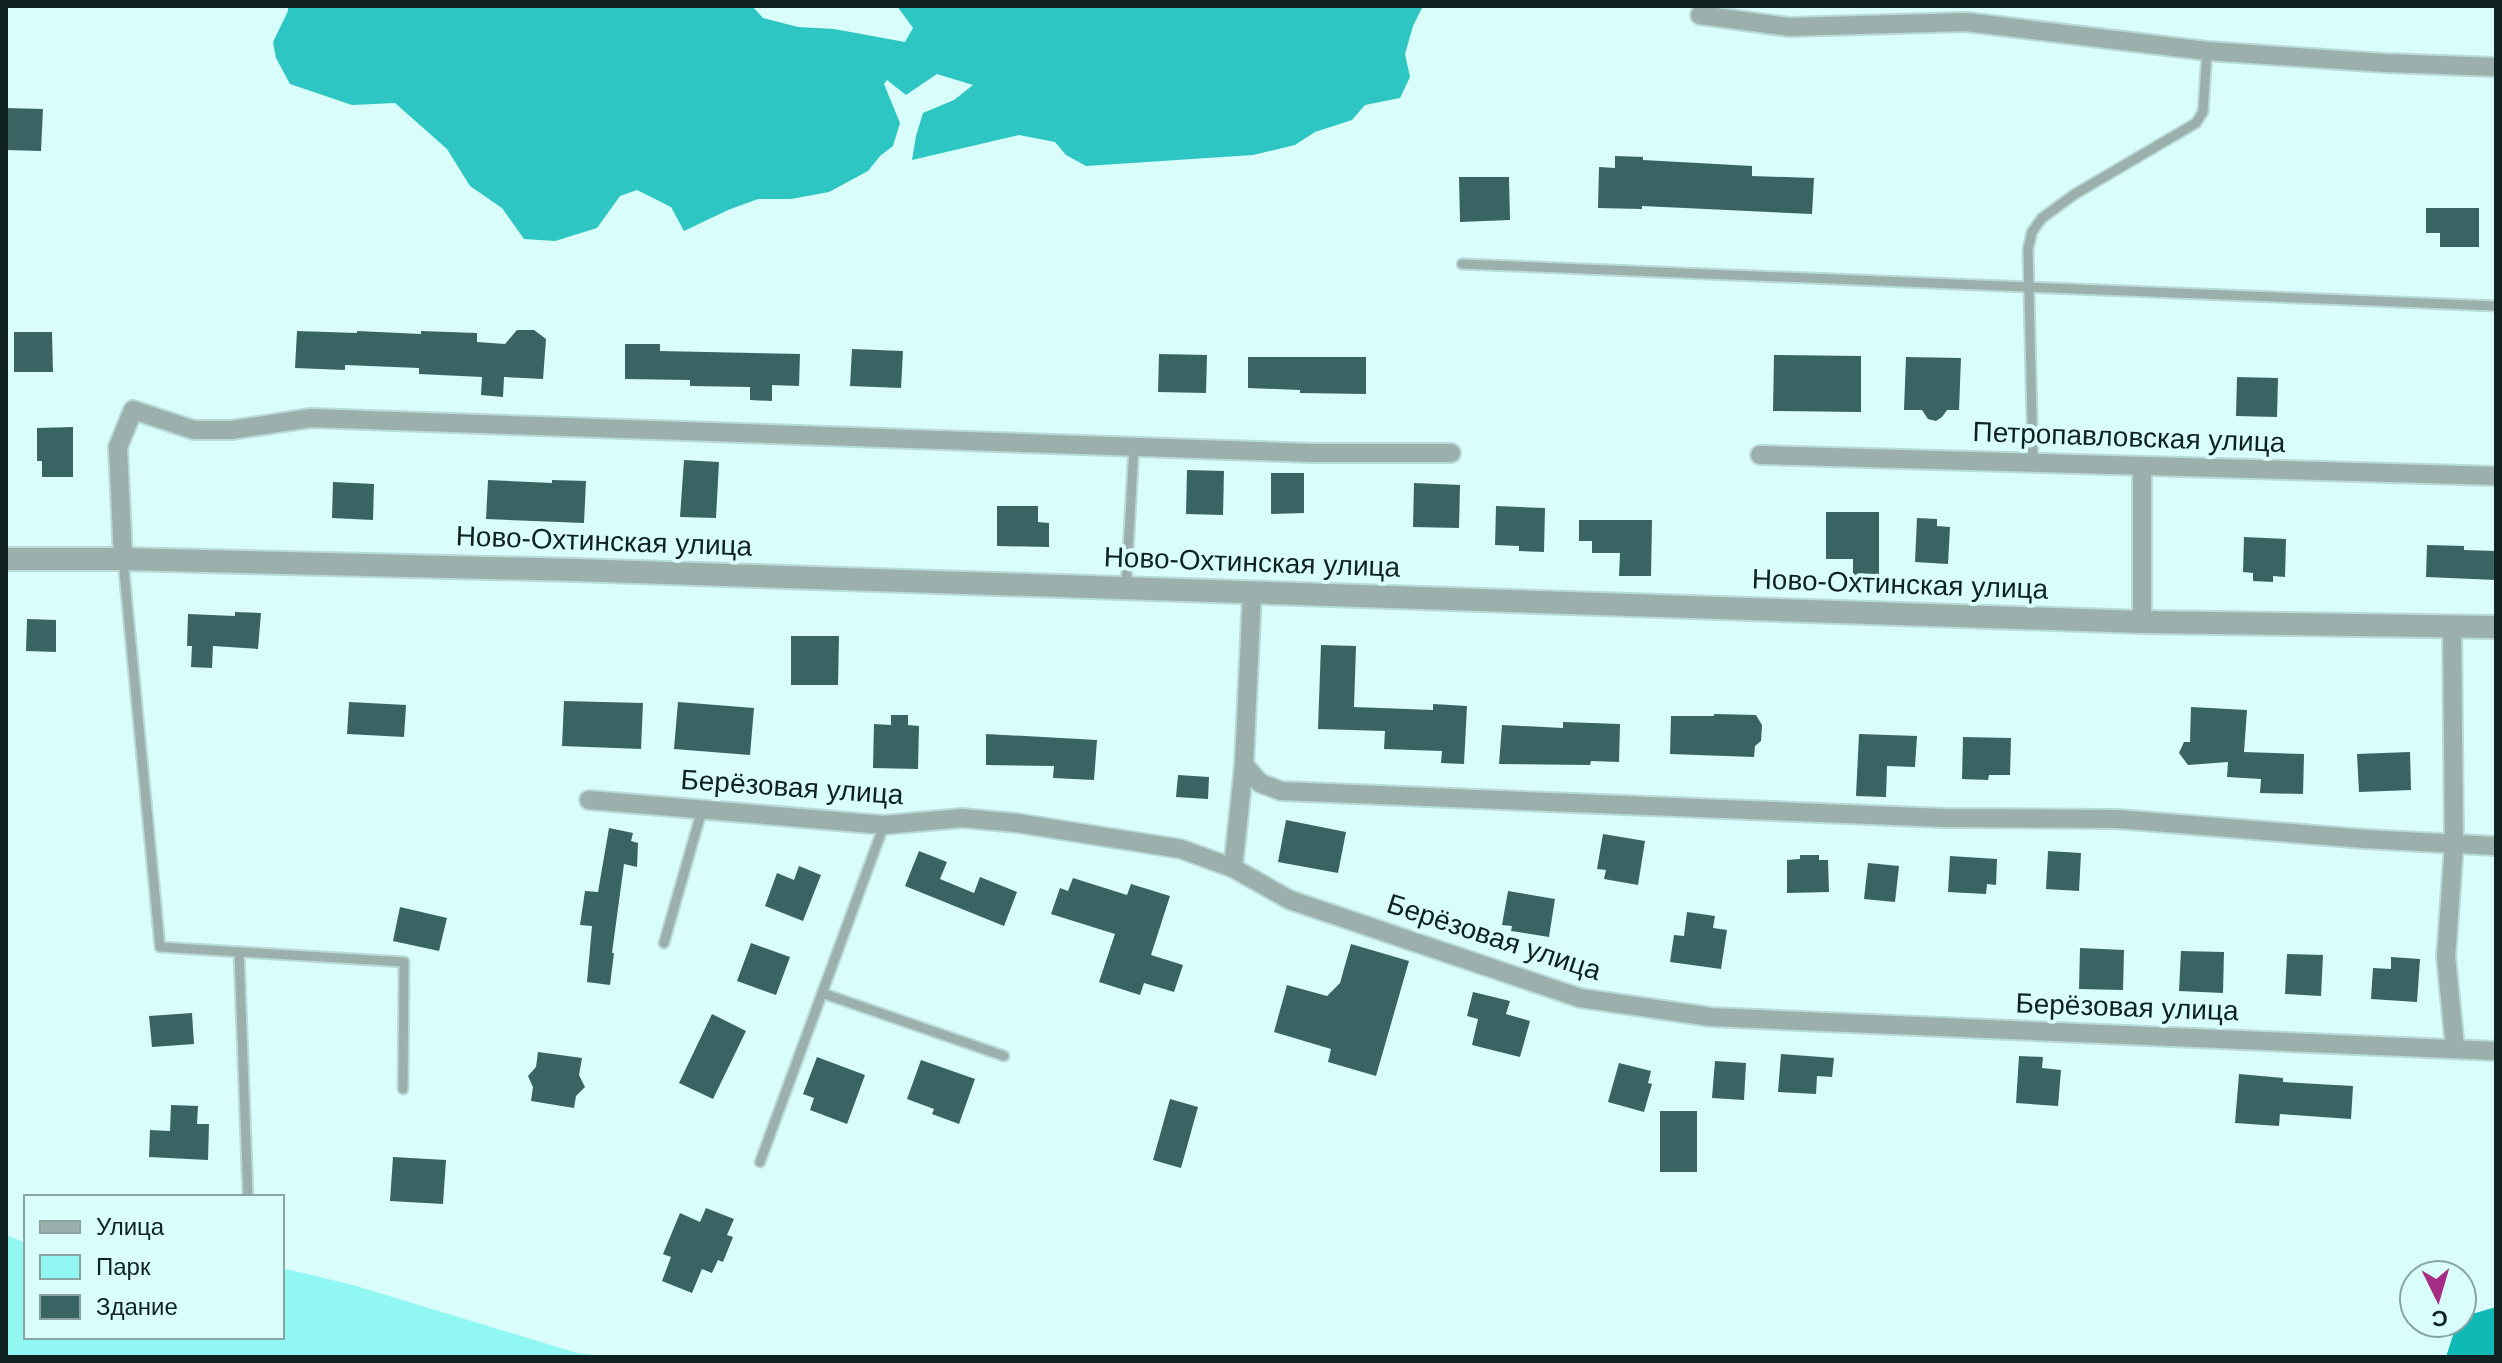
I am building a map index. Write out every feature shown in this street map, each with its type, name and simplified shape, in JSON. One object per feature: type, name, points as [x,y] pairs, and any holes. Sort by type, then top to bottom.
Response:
[{"type":"street","points":[[1700,15],[1789,27],[1966,22],[2207,51],[2496,67]]},
{"type":"street","points":[[123,559],[118,447],[133,410],[194,430],[231,430],[311,418],[1312,453],[1451,453]]},
{"type":"street","name":"Петропавловская улица","points":[[1760,455],[2496,476]]},
{"type":"street","points":[[2142,466],[2142,622]]},
{"type":"street","name":"Ново-Охтинская улица","points":[[6,559],[607,570],[2142,622],[2496,627]]},
{"type":"street","points":[[1233,868],[1244,765],[1252,594]]},
{"type":"street","points":[[2452,626],[2454,845],[2446,957],[2455,1048]]},
{"type":"street","points":[[1244,765],[1260,783],[1281,791],[1944,818],[2117,819],[2496,846]]},
{"type":"street","name":"Берёзовая улица","points":[[589,800],[884,825],[962,818],[1017,823],[1181,849],[1233,868],[1290,900],[1580,998],[1711,1017],[2496,1051]]},
{"type":"lane","points":[[2033,462],[2028,249],[2032,232],[2042,218],[2075,194],[2196,123],[2203,112],[2207,51]]},
{"type":"lane","points":[[1462,264],[2496,306]]},
{"type":"lane","points":[[1126,587],[1134,445]]},
{"type":"lane","points":[[123,559],[160,947],[404,962],[403,1089]]},
{"type":"lane","points":[[664,943],[702,810]]},
{"type":"lane","points":[[760,1162],[884,825]]},
{"type":"lane","points":[[239,952],[248,1195]]},
{"type":"lane","points":[[822,993],[1004,1056]]},
{"type":"green space","points":[[6,1235],[24,1242],[24,1339],[284,1339],[284,1268],[353,1285],[577,1353],[613,1357],[6,1357]]},
{"type":"shaded area","points":[[288,6],[752,6],[763,18],[798,27],[834,29],[905,42],[913,28],[897,6],[1423,6],[1405,54],[1410,77],[1400,98],[1365,105],[1352,120],[1315,132],[1295,145],[1253,155],[1086,166],[1066,155],[1055,142],[1019,135],[912,160],[923,113],[954,100],[973,85],[937,74],[906,95],[887,80],[884,84],[900,123],[893,146],[868,171],[829,192],[791,199],[758,199],[684,231],[671,207],[637,190],[620,196],[597,228],[555,241],[524,239],[502,208],[470,186],[447,149],[395,103],[352,105],[290,84],[276,58],[273,42]]},
{"type":"shaded area","points":[[2496,1307],[2496,1357],[2446,1357],[2452,1339],[2478,1339],[2478,1312]]},
{"type":"building","points":[[6,108],[43,109],[41,151],[6,150]]},
{"type":"building","points":[[1615,156],[1752,166],[1752,176],[1814,178],[1812,214],[1642,206],[1642,209],[1598,208],[1599,167],[1615,168]]},
{"type":"building","points":[[1459,177],[1509,177],[1510,220],[1460,222]]},
{"type":"building","points":[[2426,208],[2479,208],[2479,247],[2440,247],[2440,233],[2426,233]]},
{"type":"building","points":[[517,330],[534,330],[546,339],[543,379],[504,377],[503,397],[481,395],[482,377],[419,374],[419,368],[345,365],[345,370],[295,368],[297,331],[477,333],[477,342],[505,344]]},
{"type":"building","points":[[14,332],[52,332],[53,372],[14,372]]},
{"type":"building","points":[[625,344],[660,344],[660,351],[800,354],[799,386],[772,385],[772,401],[750,400],[750,387],[690,386],[690,380],[625,379]]},
{"type":"building","points":[[852,349],[903,351],[901,388],[850,386]]},
{"type":"building","points":[[1159,354],[1207,355],[1206,393],[1158,392]]},
{"type":"building","points":[[1774,355],[1861,356],[1861,412],[1773,411]]},
{"type":"building","points":[[1248,357],[1366,357],[1366,394],[1248,388]]},
{"type":"building","points":[[1906,357],[1961,358],[1959,410],[1947,410],[1936,421],[1928,419],[1922,410],[1904,410]]},
{"type":"building","points":[[2237,377],[2278,378],[2277,417],[2236,416]]},
{"type":"building","points":[[73,427],[73,477],[42,477],[42,461],[37,461],[37,428]]},
{"type":"building","points":[[684,460],[719,462],[716,518],[680,517]]},
{"type":"building","points":[[1187,470],[1224,471],[1223,515],[1186,514]]},
{"type":"building","points":[[1271,473],[1304,473],[1304,513],[1271,514]]},
{"type":"building","points":[[488,480],[586,481],[584,523],[486,519]]},
{"type":"building","points":[[333,482],[374,484],[373,520],[332,518]]},
{"type":"building","points":[[1414,483],[1460,485],[1459,528],[1413,527]]},
{"type":"building","points":[[997,506],[1038,506],[1038,522],[1049,523],[1049,547],[997,546]]},
{"type":"building","points":[[1496,506],[1545,508],[1544,552],[1519,551],[1519,546],[1495,545]]},
{"type":"building","points":[[1826,512],[1879,512],[1879,581],[1853,581],[1853,559],[1826,559]]},
{"type":"building","points":[[1917,518],[1937,519],[1937,526],[1950,527],[1948,564],[1915,562]]},
{"type":"building","points":[[1579,520],[1652,520],[1651,576],[1619,576],[1620,553],[1592,553],[1592,541],[1579,541]]},
{"type":"building","points":[[2244,537],[2286,539],[2285,577],[2273,576],[2273,582],[2253,581],[2253,573],[2243,572]]},
{"type":"building","points":[[2427,545],[2496,551],[2496,580],[2426,577]]},
{"type":"building","points":[[235,612],[261,613],[258,649],[213,646],[212,668],[191,667],[192,646],[187,646],[188,614],[235,616]]},
{"type":"building","points":[[27,619],[56,620],[56,652],[26,651]]},
{"type":"building","points":[[791,636],[839,636],[838,685],[791,685]]},
{"type":"building","points":[[1321,645],[1356,646],[1354,707],[1433,710],[1433,704],[1467,706],[1464,764],[1441,763],[1442,751],[1384,749],[1385,731],[1318,729]]},
{"type":"building","points":[[564,701],[643,703],[641,749],[562,746]]},
{"type":"building","points":[[349,702],[406,705],[404,737],[347,734]]},
{"type":"building","points":[[678,702],[754,708],[750,755],[674,749]]},
{"type":"building","points":[[2191,707],[2247,710],[2244,752],[2304,754],[2303,794],[2260,793],[2261,779],[2227,777],[2228,762],[2188,765],[2179,753],[2184,742],[2190,742]]},
{"type":"building","points":[[891,715],[908,715],[908,725],[919,726],[918,769],[873,768],[874,724],[891,725]]},
{"type":"building","points":[[1756,715],[1762,725],[1761,741],[1755,746],[1754,757],[1670,754],[1671,716]]},
{"type":"building","points":[[1563,722],[1620,724],[1619,762],[1591,761],[1590,765],[1499,764],[1502,725],[1563,728]]},
{"type":"building","points":[[986,734],[1097,740],[1094,780],[1053,778],[1054,766],[986,765]]},
{"type":"building","points":[[1859,734],[1917,736],[1915,767],[1887,766],[1886,797],[1856,796]]},
{"type":"building","points":[[1963,737],[2011,738],[2010,775],[1989,775],[1988,780],[1962,779]]},
{"type":"building","points":[[2410,752],[2411,790],[2359,792],[2357,754]]},
{"type":"building","points":[[1178,775],[1209,777],[1208,799],[1176,797]]},
{"type":"building","points":[[1286,820],[1346,832],[1338,873],[1278,862]]},
{"type":"building","points":[[609,828],[633,833],[631,841],[638,843],[637,867],[624,864],[610,985],[587,982],[592,926],[580,925],[585,891],[598,892]]},
{"type":"building","points":[[1603,834],[1645,841],[1638,885],[1604,879],[1606,870],[1597,869]]},
{"type":"building","points":[[919,851],[947,862],[940,879],[974,893],[980,877],[1017,892],[1004,926],[905,886]]},
{"type":"building","points":[[2048,851],[2081,853],[2079,891],[2046,889]]},
{"type":"building","points":[[1800,855],[1819,855],[1819,860],[1828,860],[1829,892],[1787,893],[1787,860],[1800,859]]},
{"type":"building","points":[[1950,856],[1997,859],[1996,885],[1987,884],[1986,894],[1948,892]]},
{"type":"building","points":[[1868,863],[1899,866],[1895,902],[1864,899]]},
{"type":"building","points":[[799,866],[821,875],[803,921],[765,906],[777,873],[794,880]]},
{"type":"building","points":[[1073,878],[1127,895],[1131,884],[1170,896],[1151,955],[1183,965],[1174,992],[1144,983],[1140,995],[1099,982],[1115,934],[1051,914],[1060,888],[1068,891]]},
{"type":"building","points":[[1508,891],[1555,899],[1549,937],[1511,931],[1512,926],[1502,925]]},
{"type":"building","points":[[400,907],[447,918],[439,951],[393,941]]},
{"type":"building","points":[[1687,912],[1715,916],[1713,928],[1727,930],[1721,969],[1670,962],[1674,935],[1684,936]]},
{"type":"building","points":[[751,943],[790,957],[776,995],[737,981]]},
{"type":"building","points":[[1351,944],[1409,961],[1376,1076],[1328,1062],[1331,1049],[1274,1032],[1287,985],[1327,996],[1340,983]]},
{"type":"building","points":[[2080,948],[2124,950],[2123,990],[2079,989]]},
{"type":"building","points":[[2181,951],[2224,952],[2223,993],[2179,991]]},
{"type":"building","points":[[2287,954],[2323,955],[2321,996],[2285,994]]},
{"type":"building","points":[[2391,957],[2420,959],[2417,1002],[2371,999],[2373,968],[2391,969]]},
{"type":"building","points":[[1473,992],[1510,1001],[1506,1014],[1530,1021],[1520,1057],[1472,1045],[1478,1019],[1467,1016]]},
{"type":"building","points":[[192,1013],[194,1044],[152,1047],[149,1016]]},
{"type":"building","points":[[712,1014],[746,1031],[713,1099],[679,1083]]},
{"type":"building","points":[[538,1052],[582,1058],[579,1075],[585,1087],[576,1096],[574,1108],[531,1101],[533,1087],[528,1076],[536,1067]]},
{"type":"building","points":[[1781,1054],[1834,1058],[1832,1077],[1817,1076],[1816,1094],[1778,1092]]},
{"type":"building","points":[[2019,1056],[2043,1057],[2042,1068],[2061,1070],[2058,1106],[2016,1103]]},
{"type":"building","points":[[817,1057],[865,1075],[847,1124],[810,1110],[814,1098],[803,1094]]},
{"type":"building","points":[[921,1060],[975,1079],[959,1124],[932,1114],[934,1109],[907,1099]]},
{"type":"building","points":[[1715,1061],[1746,1063],[1744,1100],[1712,1098]]},
{"type":"building","points":[[1619,1063],[1651,1071],[1648,1083],[1652,1084],[1644,1112],[1608,1102]]},
{"type":"building","points":[[2239,1074],[2283,1078],[2283,1082],[2353,1086],[2351,1119],[2280,1114],[2279,1126],[2235,1123]]},
{"type":"building","points":[[1170,1099],[1198,1107],[1181,1168],[1153,1160]]},
{"type":"building","points":[[171,1105],[198,1106],[197,1124],[209,1124],[208,1160],[149,1157],[150,1130],[170,1131]]},
{"type":"building","points":[[1660,1111],[1697,1111],[1697,1172],[1660,1172]]},
{"type":"building","points":[[393,1157],[446,1160],[443,1204],[390,1201]]},
{"type":"building","points":[[706,1208],[734,1219],[727,1235],[733,1237],[723,1262],[718,1260],[712,1273],[702,1269],[692,1293],[662,1281],[671,1257],[663,1254],[680,1213],[700,1222]]}]
